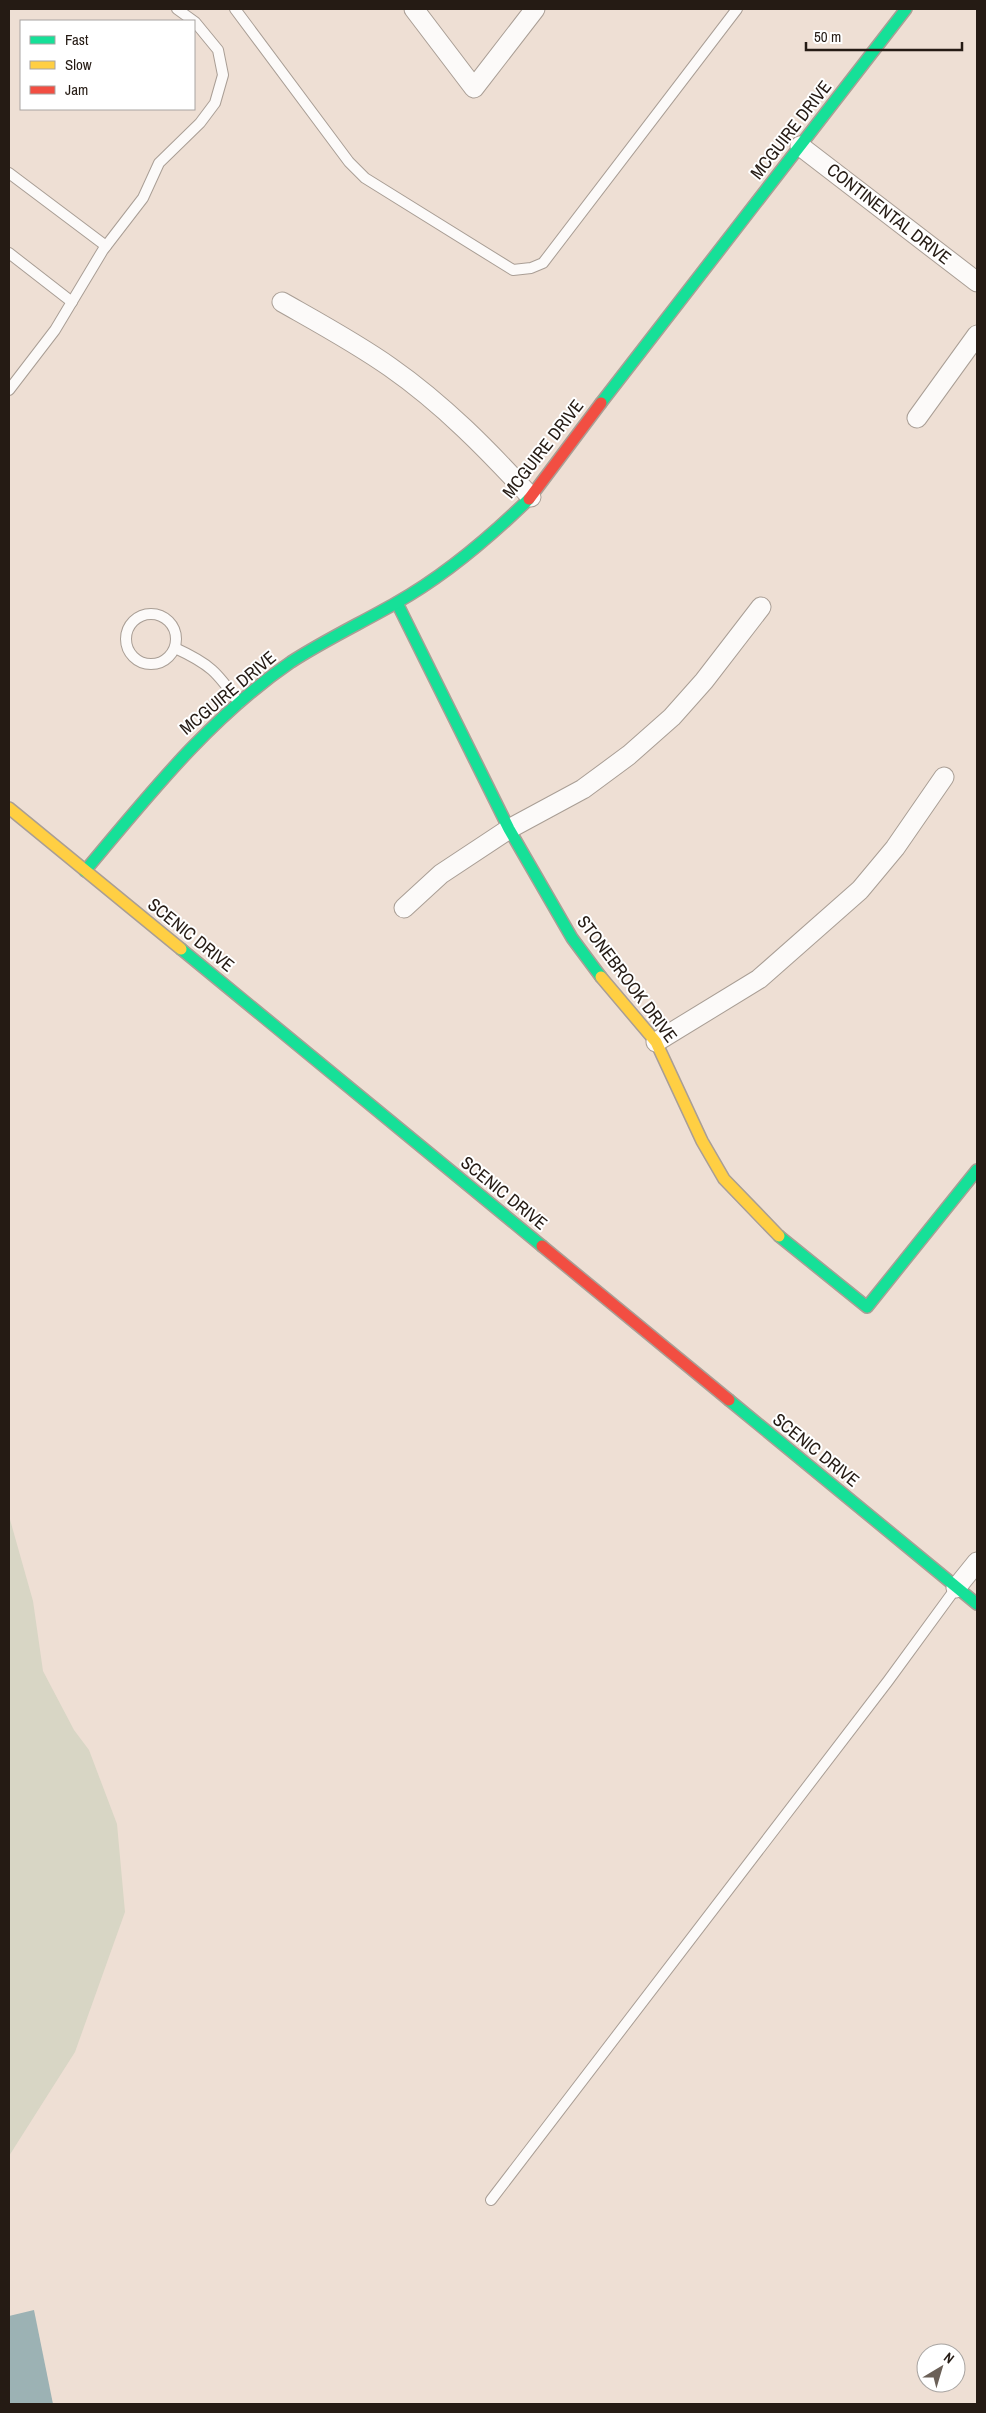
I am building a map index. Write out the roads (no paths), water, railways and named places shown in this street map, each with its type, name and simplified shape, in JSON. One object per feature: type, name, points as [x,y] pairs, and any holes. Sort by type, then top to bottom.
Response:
[{"type":"street","points":[[414,9],[474,88],[536,9]]},
{"type":"street","name":"MCGUIRE DRIVE","points":[[86,871],[182,757],[239,703],[290,663],[337,634],[397,602],[449,569],[499,528],[531,497],[653,334],[906,9]]},
{"type":"street","name":"CONTINENTAL DRIVE","points":[[800,146],[977,282]]},
{"type":"street","points":[[282,302],[342,335],[392,368],[445,410],[494,457],[531,497]]},
{"type":"street","points":[[917,418],[977,335]]},
{"type":"street","name":"STONEBROOK DRIVE","points":[[397,602],[509,830],[572,938],[592,967],[656,1042],[702,1141],[724,1179],[783,1240],[867,1307],[977,1170]]},
{"type":"street","points":[[404,908],[441,874],[509,830],[583,789],[629,755],[672,717],[704,681],[762,608]]},
{"type":"street","points":[[656,1042],[759,979],[860,890],[895,848],[944,777]]},
{"type":"street","name":"SCENIC DRIVE","points":[[9,808],[977,1604]]},
{"type":"street","points":[[956,1588],[977,1562]]},
{"type":"lane","points":[[177,9],[193,20]]},
{"type":"lane","points":[[235,9],[349,162],[365,178],[514,270],[531,268],[543,263],[737,9]]},
{"type":"lane","points":[[9,390],[55,330],[106,246],[143,198],[159,163],[200,124],[215,103],[223,75],[218,50],[195,21]]},
{"type":"lane","points":[[9,173],[106,246]]},
{"type":"lane","points":[[9,252],[72,302]]},
{"type":"lane","points":[[149,614],[159,615],[174,628],[175,648],[170,657],[162,663],[142,664],[128,650],[125,641],[126,631],[132,622],[140,616],[149,614]]},
{"type":"lane","points":[[175,648],[196,657],[216,672],[239,703]]},
{"type":"lane","points":[[492,2200],[888,1681],[956,1588]]}]
